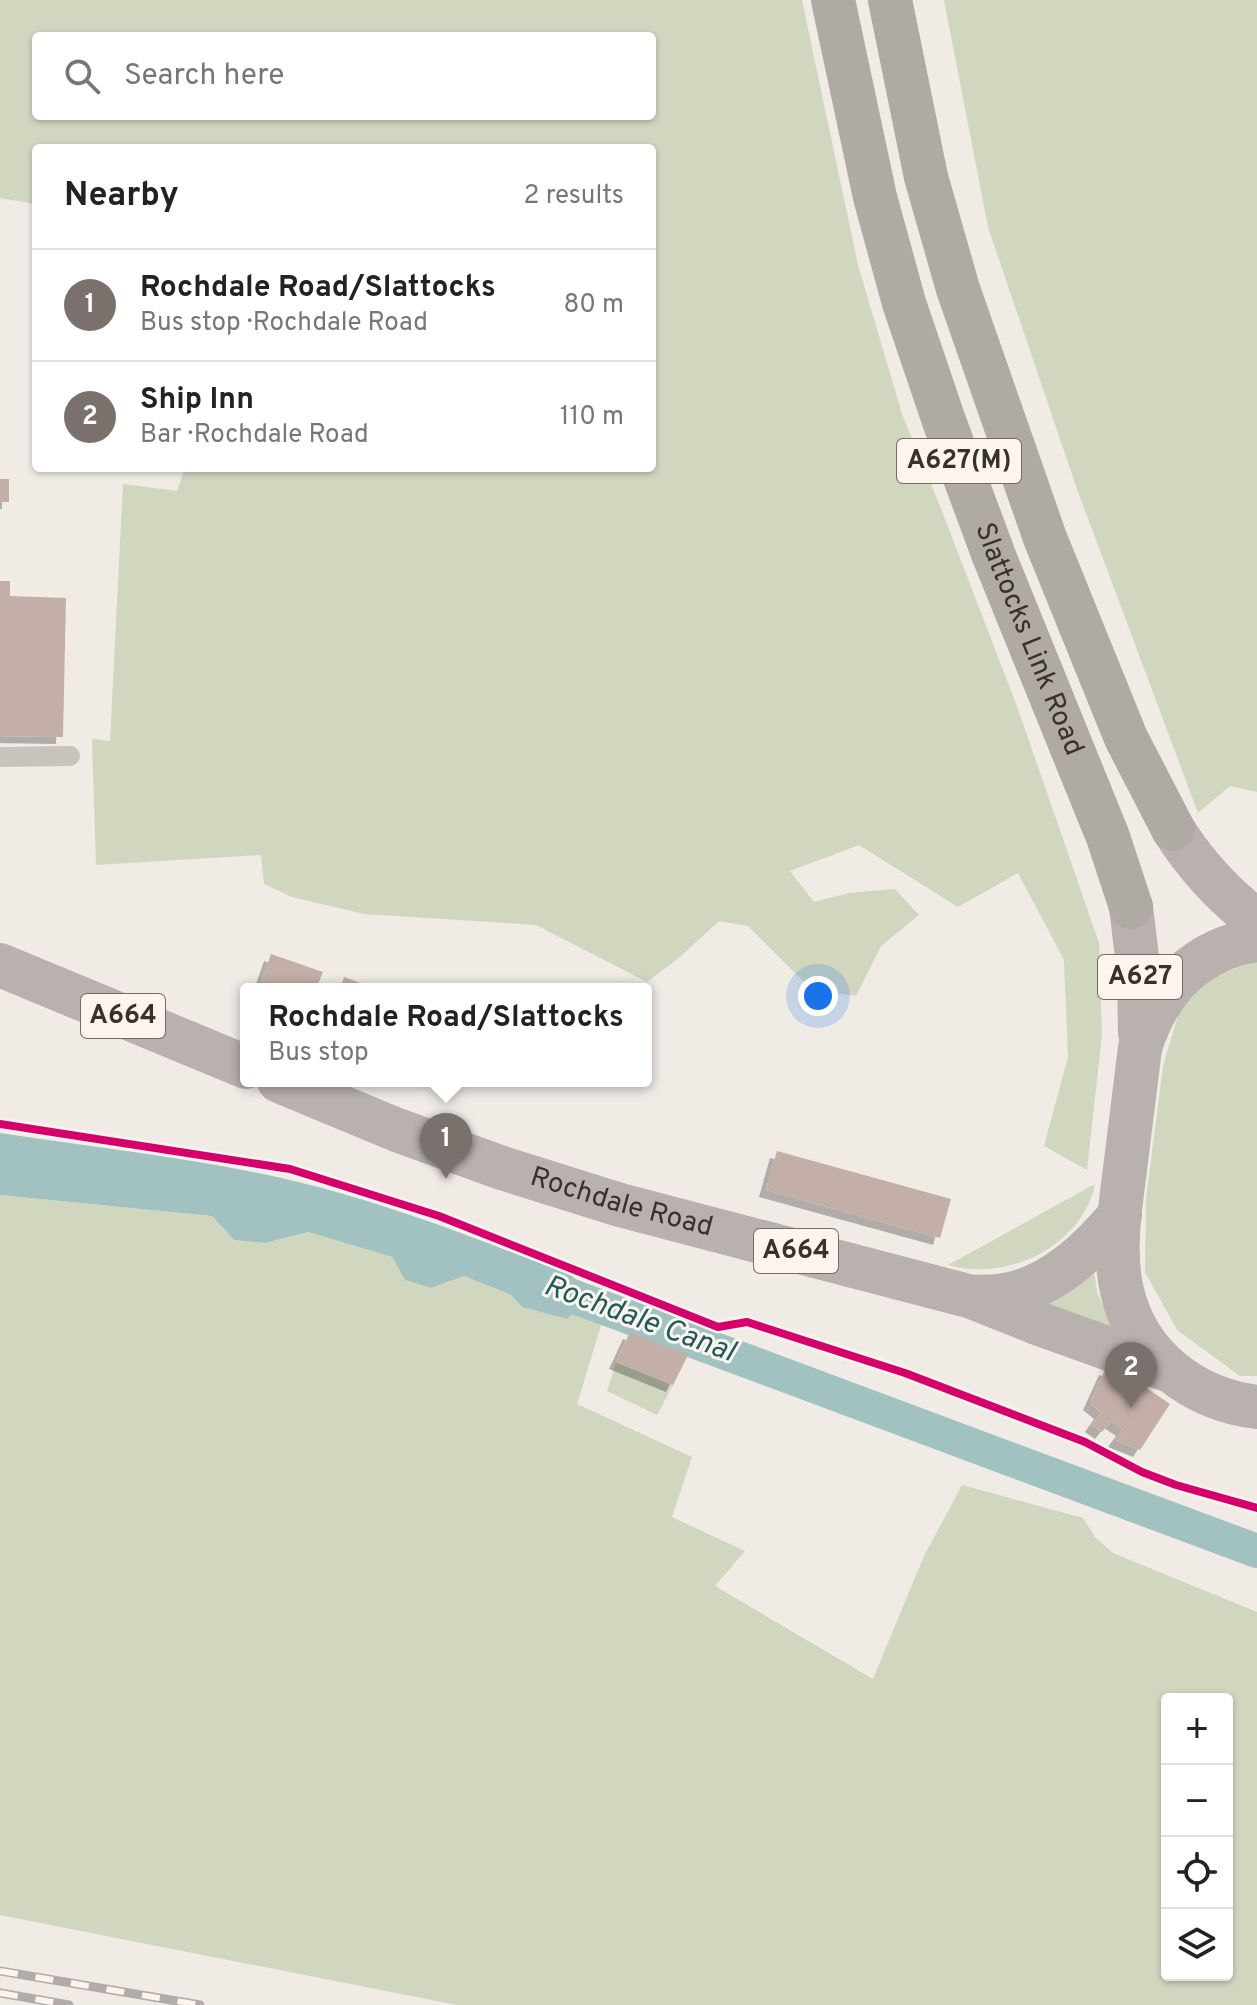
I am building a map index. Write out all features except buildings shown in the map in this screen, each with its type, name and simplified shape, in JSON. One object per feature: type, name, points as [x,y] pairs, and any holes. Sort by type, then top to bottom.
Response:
[{"type":"highway","name":"Slattocks Link Road","points":[[833,0],[875,197],[904,303],[994,556],[1108,837],[1131,907]]},
{"type":"highway","name":"Slattocks Link Road","points":[[890,0],[926,177],[958,289],[1045,538],[1126,738],[1173,829]]},
{"type":"main road","name":"Slattocks Link Road","points":[[1173,829],[1205,876],[1229,900],[1257,921]]},
{"type":"main road","name":"Slattocks Link Road","points":[[1131,907],[1139,974],[1140,1048]]},
{"type":"main road","points":[[1249,1411],[1193,1387],[1168,1370],[1147,1346],[1130,1316],[1118,1258],[1120,1215],[1140,1048],[1148,1022],[1164,993],[1183,972],[1206,956],[1230,945],[1257,940]]},
{"type":"main road","name":"A664","points":[[0,965],[240,1065]]},
{"type":"main road","name":"Rochdale Road","points":[[293,1087],[397,1130],[517,1173],[620,1205],[972,1297],[1168,1370]]},
{"type":"main road","name":"Rochdale Road","points":[[972,1297],[1005,1295],[1039,1283],[1079,1257],[1120,1215]]},
{"type":"lane","points":[[0,757],[70,756]]},
{"type":"green space","points":[[0,0],[802,0],[858,265],[903,417],[1018,709],[1099,943],[1102,1035],[1087,1170],[1044,1146],[1068,1057],[1064,960],[1018,873],[958,907],[859,845],[790,871],[814,902],[849,893],[895,889],[919,915],[881,946],[856,996],[812,990],[748,926],[719,921],[647,982],[536,925],[364,914],[292,897],[264,884],[261,855],[96,865],[92,739],[110,741],[123,484],[177,491],[184,472],[656,472],[656,144],[32,144],[32,203],[0,198]]},
{"type":"green space","points":[[944,0],[1257,0],[1257,792],[1230,786],[1198,813],[1077,489],[988,227]]},
{"type":"green space","points":[[1257,961],[1257,1376],[1240,1376],[1177,1330],[1145,1272],[1146,1199],[1163,1066],[1179,1012],[1209,978]]},
{"type":"green space","points":[[1095,1184],[1075,1226],[1058,1242],[1038,1254],[994,1268],[970,1269],[948,1265]]},
{"type":"green space","points":[[0,1195],[212,1216],[234,1240],[265,1243],[308,1232],[392,1257],[405,1280],[431,1288],[464,1276],[511,1295],[522,1307],[567,1319],[577,1310],[603,1319],[577,1404],[692,1457],[672,1517],[745,1551],[715,1586],[873,1679],[924,1556],[962,1485],[1083,1518],[1095,1537],[1113,1553],[1257,1612],[1257,2005],[457,2005],[0,1915]]},
{"type":"green space","points":[[1093,1263],[1097,1292],[1112,1327],[1032,1307]]},
{"type":"green space","points":[[616,1362],[673,1385],[657,1415],[607,1391]]},
{"type":"water","points":[[0,1133],[200,1162],[318,1187],[509,1251],[571,1275],[590,1293],[611,1299],[603,1319],[577,1310],[567,1319],[522,1307],[511,1295],[464,1276],[431,1288],[405,1280],[392,1257],[308,1232],[265,1243],[234,1240],[212,1216],[0,1195]]},
{"type":"waterway","name":"Rochdale Canal","points":[[564,1293],[1257,1551]]},
{"type":"railway","points":[[0,1971],[200,2005]]},
{"type":"railway","points":[[0,1993],[69,2005]]},
{"type":"cycle path","points":[[0,1124],[290,1169],[439,1216],[718,1327],[747,1322],[905,1373],[1085,1442],[1142,1472],[1257,1508]]},
{"type":"place","name":"Rochdale Road/Slattocks","points":[[446,1179]]},
{"type":"place","name":"Ship Inn","points":[[1131,1408]]}]
